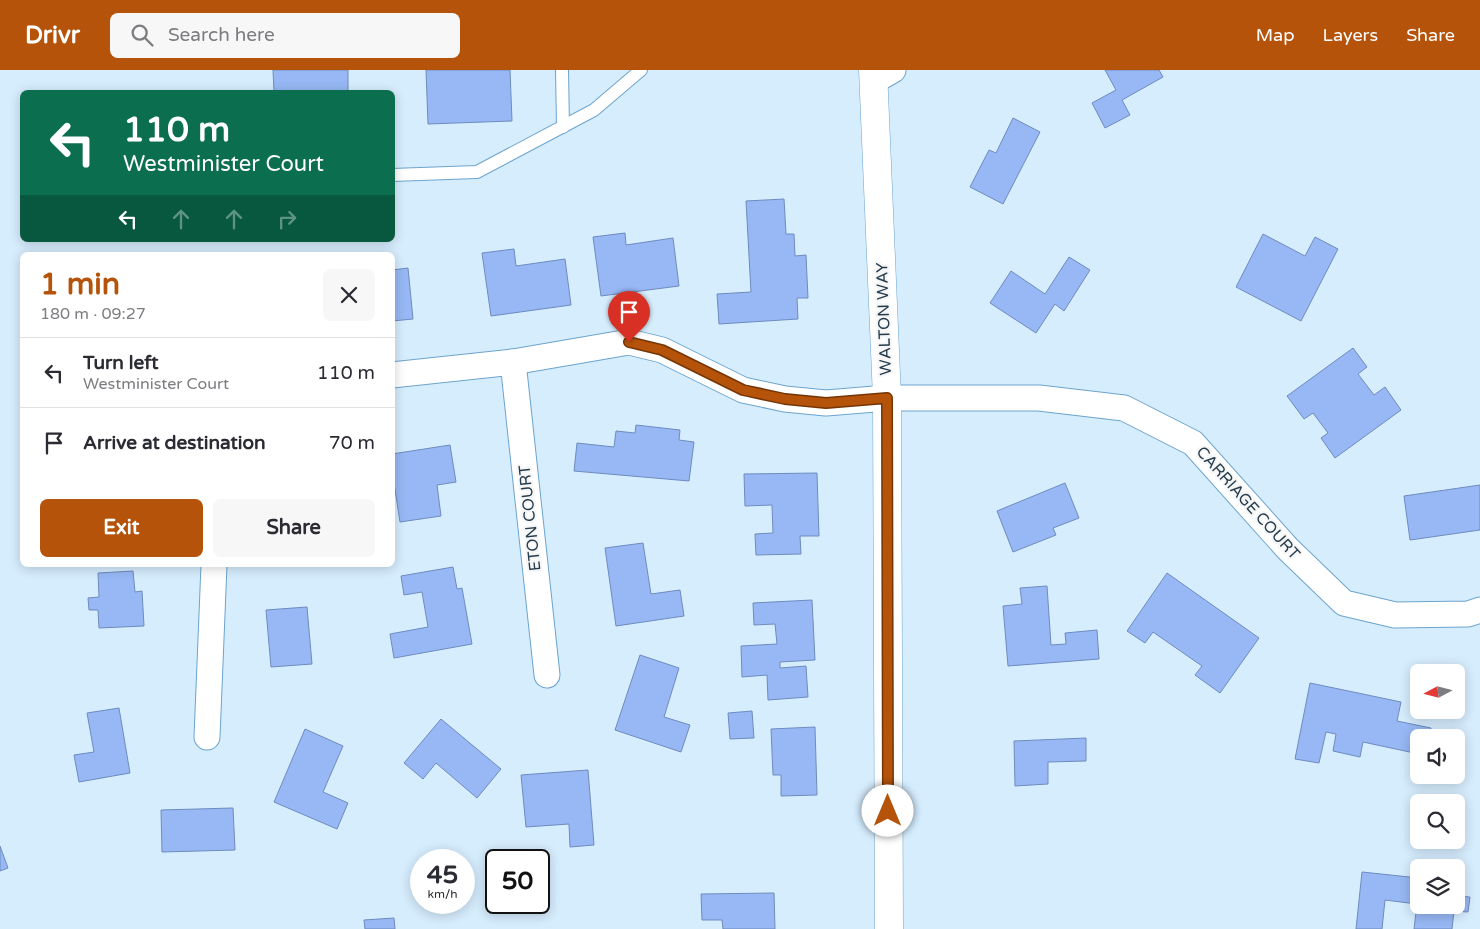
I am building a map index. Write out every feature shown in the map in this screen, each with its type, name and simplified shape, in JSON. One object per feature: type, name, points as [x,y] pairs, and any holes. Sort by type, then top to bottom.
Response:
[{"type":"main road","name":"WALTON WAY","points":[[880,74],[887,398],[888,929]]},
{"type":"street","name":"CARRIAGE COURT","points":[[395,375],[513,362],[629,342],[662,350],[743,390],[785,399],[826,403],[887,398],[1039,398],[1124,408],[1193,443],[1288,549],[1344,603],[1395,615],[1468,614],[1480,610]]},
{"type":"street","name":"ETON COURT","points":[[513,362],[547,675]]},
{"type":"street","points":[[208,737],[214,567]]},
{"type":"lane","points":[[562,70],[563,127]]},
{"type":"lane","points":[[395,175],[477,172],[594,110],[641,70]]},
{"type":"building","points":[[273,70],[348,70],[348,90],[274,90]]},
{"type":"building","points":[[426,70],[510,70],[512,121],[428,124]]},
{"type":"building","points":[[1105,70],[1159,70],[1163,77],[1122,100],[1130,115],[1105,128],[1092,103],[1116,90]]},
{"type":"building","points":[[1013,118],[1040,132],[1003,204],[970,187],[989,150],[996,153]]},
{"type":"building","points":[[784,199],[786,234],[794,234],[795,256],[806,255],[808,298],[797,298],[798,319],[719,324],[717,294],[751,292],[746,201]]},
{"type":"building","points":[[625,233],[626,245],[673,238],[679,286],[601,296],[593,237]]},
{"type":"building","points":[[1263,234],[1305,256],[1315,237],[1338,249],[1301,321],[1236,287]]},
{"type":"building","points":[[514,249],[516,266],[565,259],[571,305],[491,316],[482,253]]},
{"type":"building","points":[[1069,257],[1090,270],[1064,311],[1055,304],[1036,333],[990,303],[1011,271],[1045,294]]},
{"type":"building","points":[[408,268],[413,319],[395,321],[395,270]]},
{"type":"building","points":[[1353,348],[1367,367],[1358,374],[1374,395],[1385,387],[1401,410],[1335,458],[1321,438],[1328,433],[1313,413],[1304,419],[1287,396]]},
{"type":"building","points":[[636,425],[680,430],[679,440],[694,442],[689,481],[574,471],[577,443],[614,447],[616,431],[635,433]]},
{"type":"building","points":[[450,445],[456,482],[437,485],[441,516],[400,522],[395,490],[395,454]]},
{"type":"building","points":[[817,473],[819,536],[800,536],[801,554],[756,555],[755,534],[773,533],[772,505],[745,506],[744,474]]},
{"type":"building","points":[[1065,483],[1079,518],[1053,528],[1056,535],[1013,552],[997,511]]},
{"type":"building","points":[[1480,485],[1480,530],[1410,540],[1404,496]]},
{"type":"building","points":[[643,543],[651,594],[680,590],[684,616],[616,626],[605,548]]},
{"type":"building","points":[[453,567],[457,589],[462,588],[472,644],[394,658],[390,634],[428,627],[422,592],[404,595],[401,576]]},
{"type":"building","points":[[133,571],[135,592],[142,591],[144,626],[99,628],[98,610],[89,610],[88,598],[99,597],[98,573]]},
{"type":"building","points":[[1167,573],[1259,638],[1220,693],[1195,675],[1202,666],[1153,632],[1145,643],[1127,631]]},
{"type":"building","points":[[1047,586],[1051,645],[1066,644],[1065,633],[1097,630],[1099,659],[1008,666],[1003,606],[1022,604],[1020,588]]},
{"type":"building","points":[[812,600],[815,660],[780,662],[780,668],[806,666],[808,697],[768,700],[767,675],[742,677],[741,646],[777,644],[775,624],[754,625],[753,603]]},
{"type":"building","points":[[307,607],[312,664],[271,667],[266,610]]},
{"type":"building","points":[[640,655],[679,668],[664,717],[690,725],[681,752],[615,730]]},
{"type":"building","points":[[1310,683],[1401,702],[1397,721],[1431,728],[1410,729],[1410,752],[1363,742],[1360,757],[1333,751],[1336,734],[1326,732],[1319,763],[1295,759]]},
{"type":"building","points":[[119,708],[130,773],[79,782],[74,755],[94,752],[87,713]]},
{"type":"building","points":[[752,711],[754,738],[730,739],[728,713]]},
{"type":"building","points":[[441,719],[501,769],[477,798],[436,763],[423,779],[404,763]]},
{"type":"building","points":[[815,727],[817,795],[781,796],[781,775],[773,775],[771,729]]},
{"type":"building","points":[[305,729],[343,746],[323,792],[348,803],[337,829],[274,802]]},
{"type":"building","points":[[1086,738],[1086,761],[1048,762],[1048,784],[1015,786],[1014,741]]},
{"type":"building","points":[[588,770],[594,845],[570,847],[569,824],[526,827],[521,775]]},
{"type":"building","points":[[233,808],[235,850],[162,852],[161,810]]},
{"type":"building","points":[[0,846],[8,868],[0,871]]},
{"type":"building","points":[[1362,872],[1410,877],[1410,903],[1385,900],[1382,929],[1356,929]]},
{"type":"building","points":[[774,893],[775,929],[723,929],[722,920],[702,920],[701,894]]},
{"type":"building","points":[[1465,897],[1470,897],[1468,912],[1465,912]]},
{"type":"building","points":[[1416,914],[1454,914],[1452,929],[1414,929]]},
{"type":"building","points":[[394,918],[395,929],[365,929],[364,920]]},
{"type":"route","points":[[629,342],[662,350],[743,390],[785,399],[826,403],[887,398],[888,811]]}]
